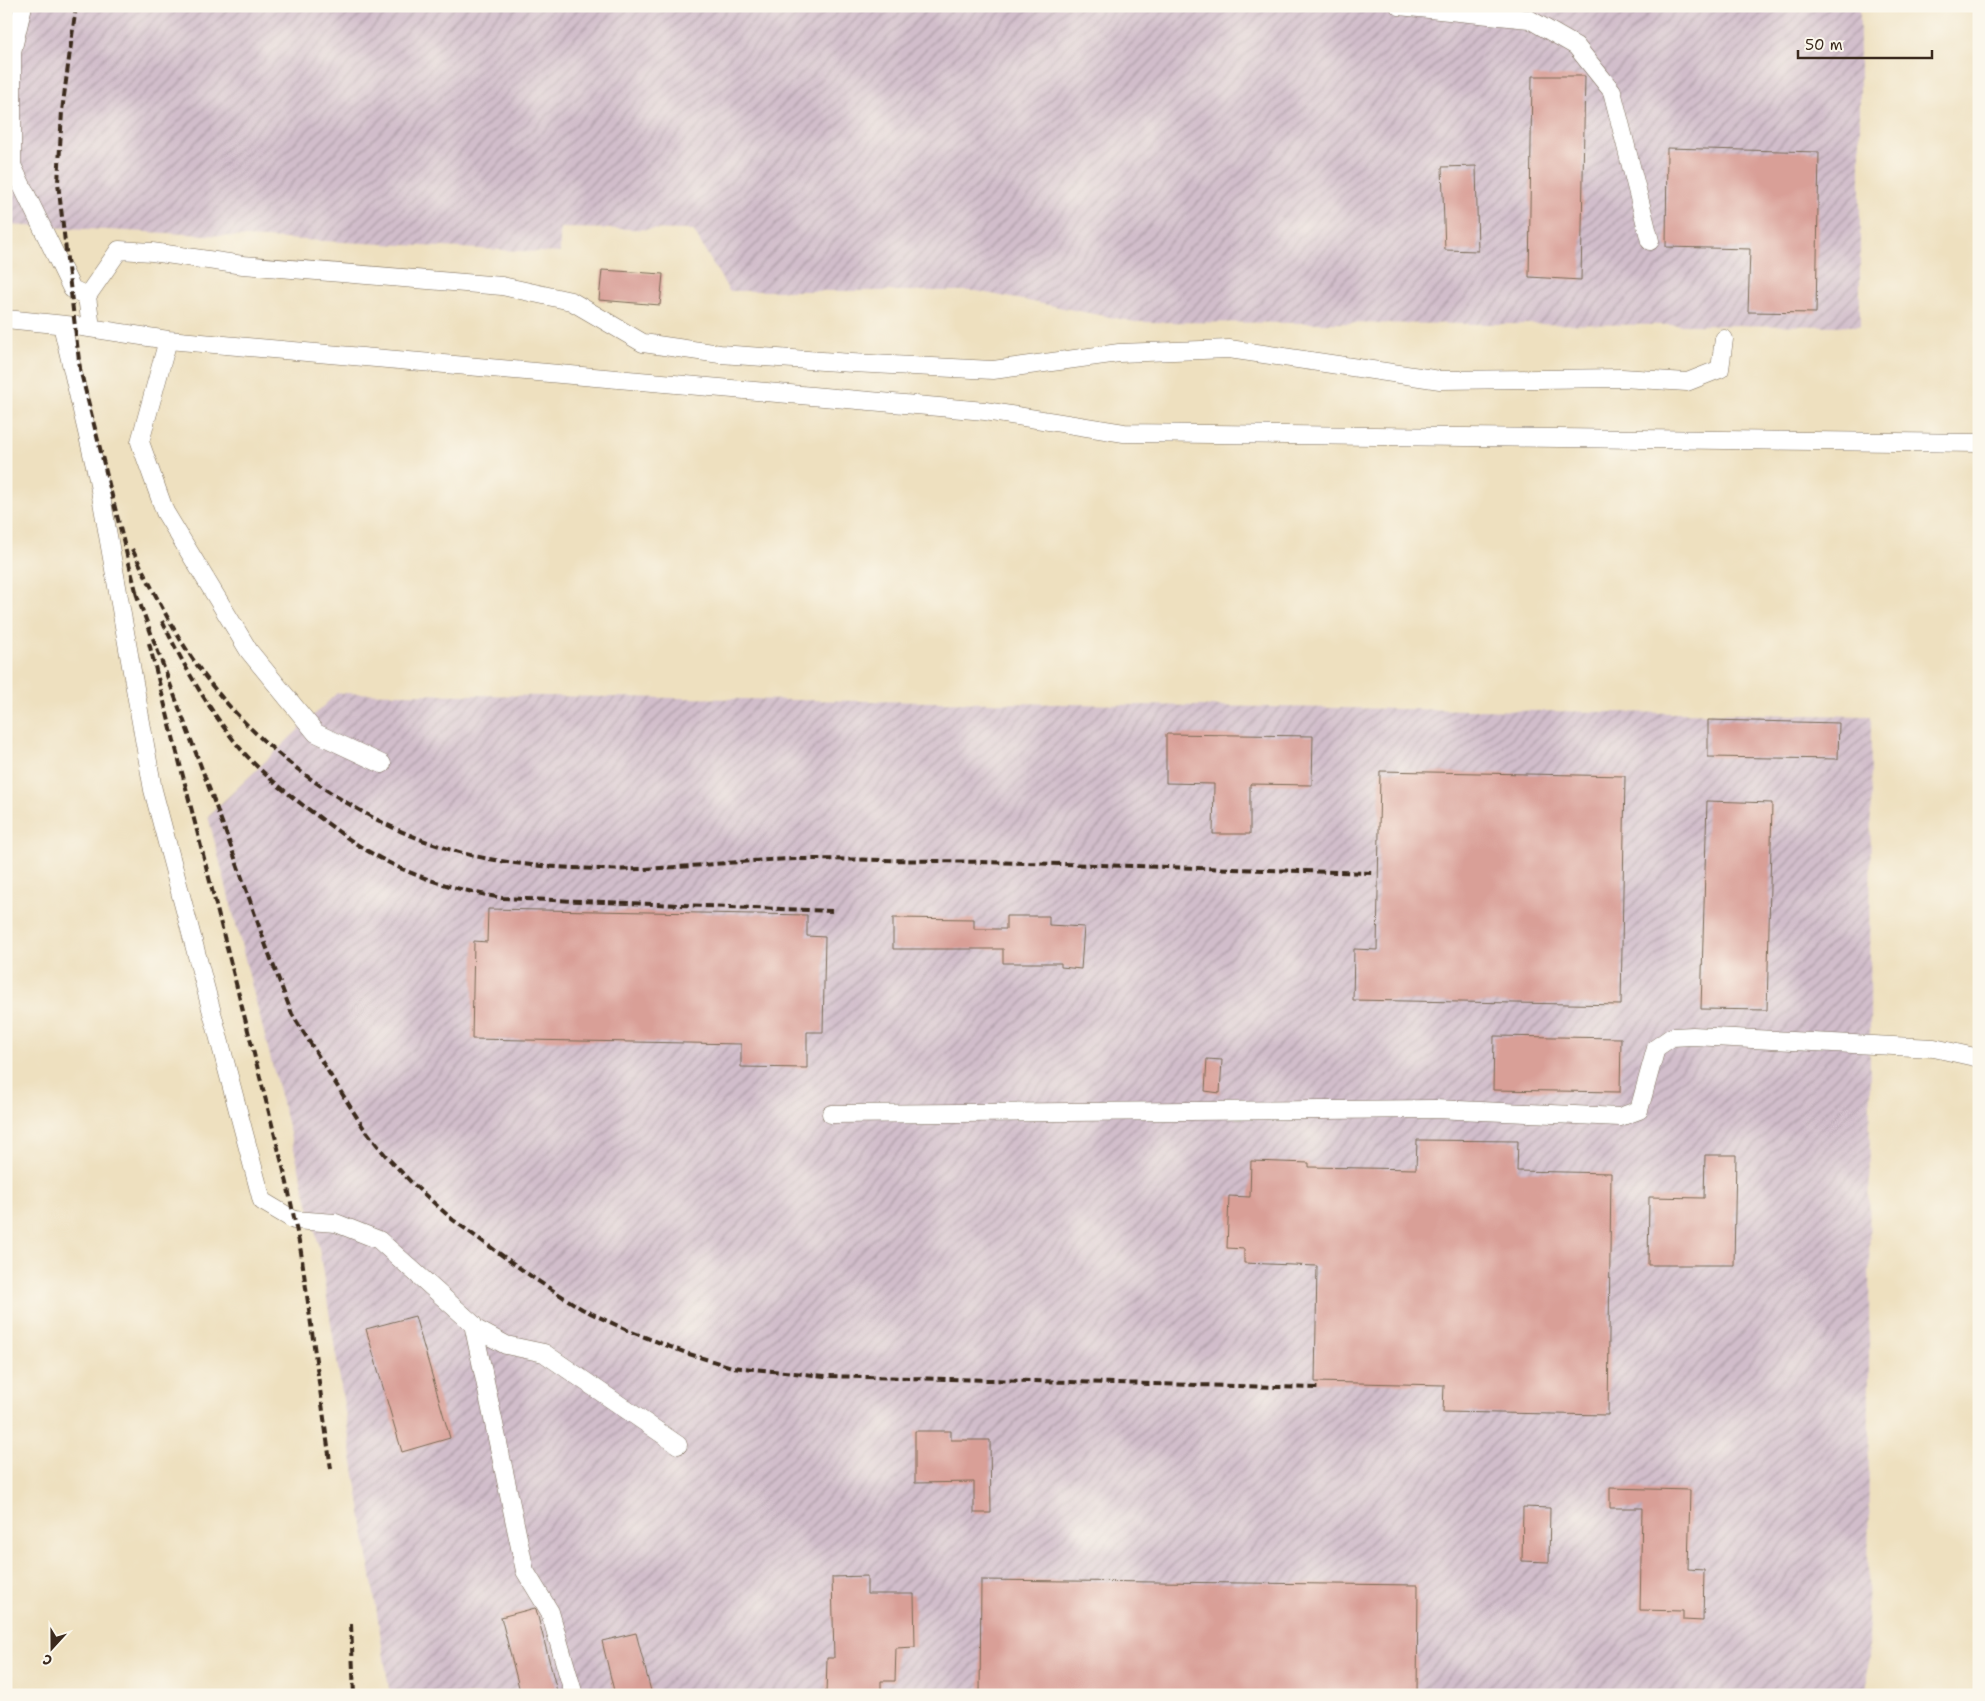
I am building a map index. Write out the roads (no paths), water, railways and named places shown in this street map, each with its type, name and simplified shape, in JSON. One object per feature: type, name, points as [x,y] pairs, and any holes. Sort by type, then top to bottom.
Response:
[{"type":"lane","points":[[23,6],[12,52],[9,160],[72,290],[87,296]]},
{"type":"lane","points":[[1399,6],[1450,8],[1529,18],[1576,46],[1612,91],[1650,241]]},
{"type":"lane","points":[[91,328],[87,296],[120,250],[152,252],[243,265],[381,278],[502,286],[571,301],[642,343],[720,354],[852,364],[994,370],[1120,353],[1229,349],[1440,380],[1622,378],[1687,382],[1720,369],[1724,339]]},
{"type":"lane","points":[[6,319],[62,324],[168,340],[985,411],[1124,433],[1979,443]]},
{"type":"lane","points":[[62,324],[98,480],[152,790],[262,1201],[294,1220],[336,1223],[379,1240],[473,1324],[525,1571],[550,1612],[574,1695]]},
{"type":"lane","points":[[168,340],[140,442],[164,512],[249,651],[316,733],[382,764]]},
{"type":"lane","points":[[831,1114],[1435,1109],[1620,1117],[1639,1110],[1656,1048],[1672,1037],[1934,1048],[1979,1058]]},
{"type":"lane","points":[[474,1328],[506,1345],[544,1353],[678,1445]]},
{"type":"railway","points":[[76,6],[62,111],[58,183],[80,369],[138,599]]},
{"type":"railway","points":[[132,549],[165,614],[193,660],[231,708],[262,739],[296,768],[333,794],[372,817],[412,836],[454,851],[521,864],[599,869],[652,869],[786,859],[813,859],[1373,873]]},
{"type":"railway","points":[[136,593],[292,1014],[363,1127],[386,1156],[413,1184],[453,1220],[535,1279],[582,1309],[629,1331],[689,1354],[732,1367],[825,1376],[1318,1388]]},
{"type":"railway","points":[[162,621],[203,696],[240,748],[266,775],[337,831],[364,849],[419,876],[452,887],[502,898],[832,911]]},
{"type":"railway","points":[[149,643],[287,1183],[301,1252],[331,1469]]},
{"type":"railway","points":[[351,1624],[354,1695]]}]
